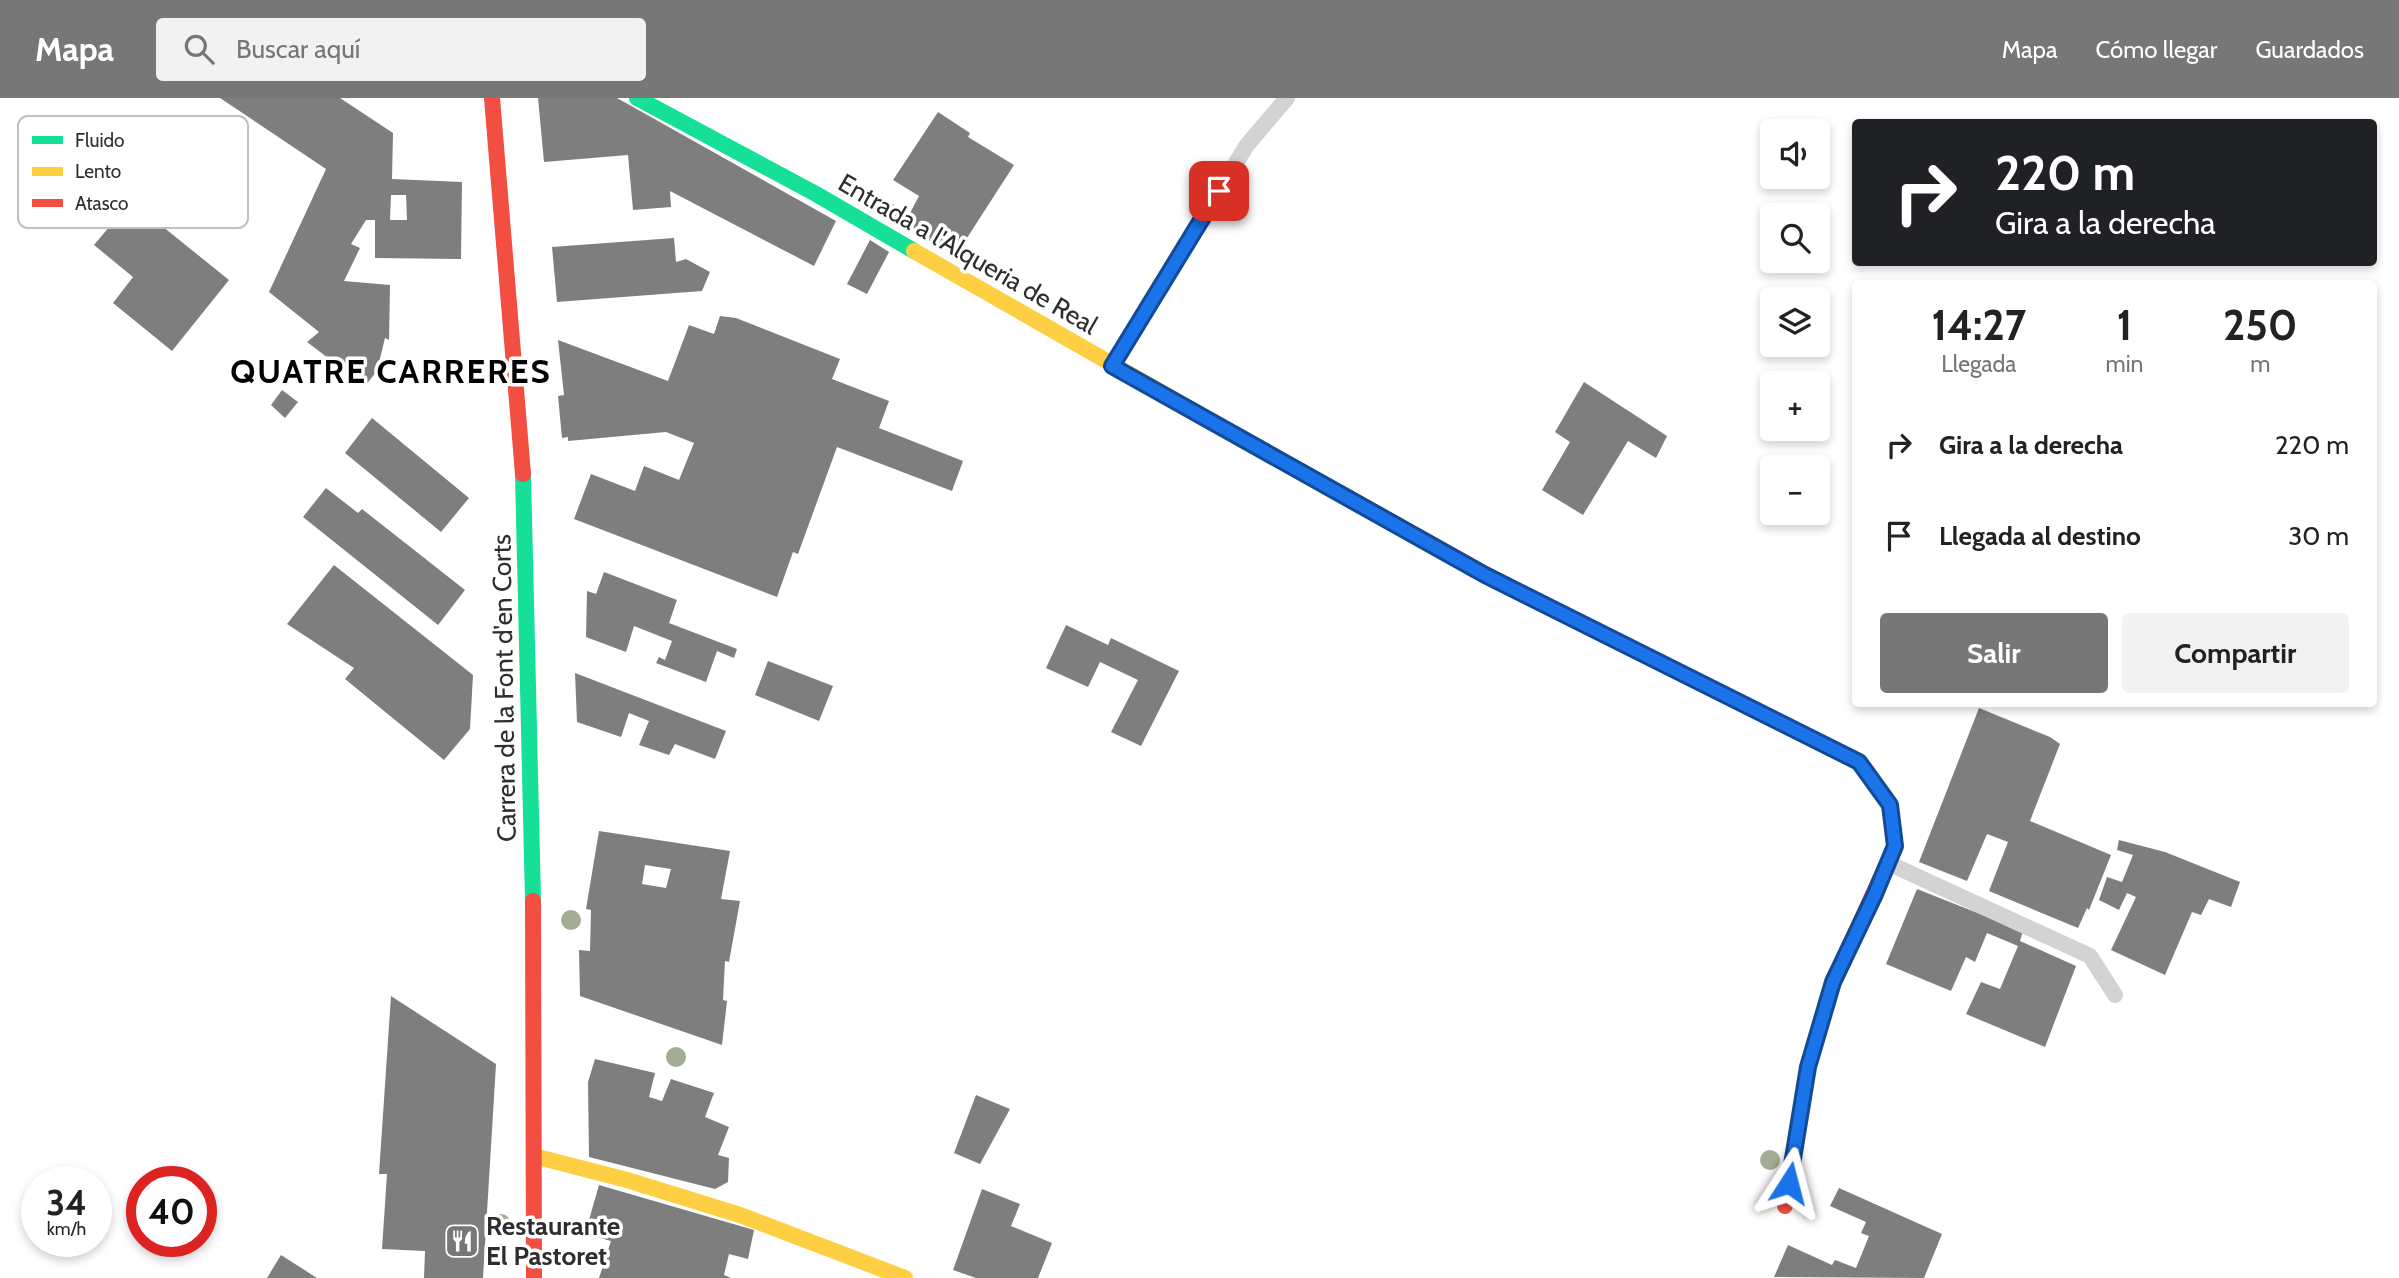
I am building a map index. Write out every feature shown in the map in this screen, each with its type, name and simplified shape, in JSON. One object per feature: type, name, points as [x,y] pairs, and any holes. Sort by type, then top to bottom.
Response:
[{"type":"street","name":"Carrera de la Font d'en Corts","points":[[492,98],[525,493],[534,933],[534,1278]]},
{"type":"street","name":"Entrada a l'Alqueria de Real","points":[[638,98],[816,194],[1112,366],[1485,575],[1859,762],[1890,805],[1895,846],[1829,994],[1808,1067],[1785,1206]]},
{"type":"street","points":[[534,1156],[627,1180],[740,1215],[905,1278]]},
{"type":"lane","points":[[1112,366],[1247,145],[1287,98]]},
{"type":"lane","points":[[1888,863],[2090,956],[2115,995]]},
{"type":"building","points":[[220,98],[340,98],[393,133],[392,179],[462,182],[461,259],[375,258],[375,220],[366,220],[351,244],[360,248],[344,281],[390,285],[389,340],[385,338],[377,371],[365,386],[307,342],[319,332],[269,292],[326,169]],"holes":[[[391,195],[406,195],[407,220],[390,220]]]},
{"type":"building","points":[[538,98],[617,98],[836,221],[814,266],[670,191],[671,207],[633,210],[628,155],[544,162]]},
{"type":"building","points":[[938,112],[970,133],[968,137],[1014,165],[956,255],[876,212],[883,199],[910,213],[919,196],[893,180]]},
{"type":"building","points":[[108,228],[164,228],[229,280],[172,351],[113,303],[133,277],[94,245]]},
{"type":"building","points":[[674,238],[676,262],[686,259],[710,272],[702,291],[557,302],[552,247]]},
{"type":"building","points":[[870,240],[889,252],[867,294],[847,284]]},
{"type":"building","points":[[720,316],[736,318],[840,359],[832,379],[889,401],[879,428],[963,461],[952,491],[837,447],[798,554],[793,552],[777,597],[574,519],[591,474],[635,491],[644,466],[679,480],[694,443],[666,432],[568,441],[568,437],[562,438],[558,396],[564,395],[558,340],[668,381],[689,325],[714,334]]},
{"type":"building","points":[[1584,382],[1667,436],[1656,458],[1628,441],[1583,515],[1542,490],[1570,442],[1555,432]]},
{"type":"building","points":[[282,390],[298,402],[285,418],[271,405]]},
{"type":"building","points":[[372,418],[469,498],[441,532],[345,453]]},
{"type":"building","points":[[326,488],[358,513],[362,509],[465,590],[438,625],[303,517]]},
{"type":"building","points":[[334,565],[473,675],[470,729],[444,760],[345,679],[354,668],[287,624]]},
{"type":"building","points":[[604,572],[677,600],[669,623],[737,649],[734,658],[717,651],[706,682],[656,663],[659,657],[665,660],[672,641],[634,626],[626,652],[586,637],[587,591],[596,594]]},
{"type":"building","points":[[1066,625],[1108,645],[1111,638],[1179,671],[1141,746],[1111,732],[1138,680],[1100,662],[1088,687],[1046,668]]},
{"type":"building","points":[[768,661],[833,686],[819,721],[755,695]]},
{"type":"building","points":[[575,673],[726,731],[715,759],[675,744],[669,755],[639,745],[649,721],[629,713],[621,737],[577,722]]},
{"type":"building","points":[[1979,708],[2050,737],[2060,744],[2030,821],[2111,855],[2089,910],[2087,908],[2078,928],[1989,891],[2008,842],[1987,834],[1967,881],[1919,862]]},
{"type":"building","points":[[599,831],[730,851],[721,899],[740,901],[729,962],[725,961],[723,1000],[727,1001],[722,1045],[580,996],[579,950],[590,951],[591,910],[586,909]],"holes":[[[645,865],[671,869],[666,888],[642,884]]]},
{"type":"building","points":[[2119,840],[2165,852],[2240,882],[2231,907],[2209,899],[2201,915],[2192,912],[2165,975],[2111,950],[2136,897],[2127,893],[2119,910],[2099,900],[2107,877],[2122,882],[2133,855],[2117,850]]},
{"type":"building","points":[[1917,889],[2023,931],[2020,941],[2076,966],[2045,1047],[1966,1014],[1981,982],[2000,989],[2018,946],[1987,933],[1975,962],[1966,957],[1951,991],[1886,964]]},
{"type":"building","points":[[391,996],[496,1064],[483,1278],[424,1278],[425,1251],[382,1249],[387,1174],[379,1174]]},
{"type":"building","points":[[595,1059],[655,1073],[649,1097],[662,1101],[671,1079],[714,1093],[705,1117],[729,1127],[718,1155],[729,1158],[728,1182],[715,1189],[589,1157],[588,1082]]},
{"type":"building","points":[[976,1095],[1010,1109],[980,1164],[954,1153]]},
{"type":"building","points":[[599,1185],[754,1230],[748,1259],[729,1254],[724,1275],[731,1278],[599,1278],[611,1241],[585,1234]]},
{"type":"building","points":[[1839,1188],[1942,1234],[1924,1278],[1774,1277],[1788,1245],[1832,1265],[1835,1260],[1856,1268],[1869,1236],[1861,1233],[1866,1222],[1830,1206]]},
{"type":"building","points":[[982,1189],[1020,1204],[1011,1226],[1052,1243],[1038,1278],[976,1278],[953,1270]]},
{"type":"building","points":[[281,1255],[317,1278],[267,1278]]},
{"type":"traffic: fast","points":[[637,98],[816,194],[914,251]]},
{"type":"traffic: fast","points":[[523,474],[533,901]]},
{"type":"traffic: slow","points":[[914,251],[1231,432]]},
{"type":"traffic: slow","points":[[1542,603],[1859,763],[1889,804]]},
{"type":"traffic: slow","points":[[534,1156],[627,1180],[740,1215],[905,1278]]},
{"type":"traffic: jam","points":[[492,98],[523,474]]},
{"type":"traffic: jam","points":[[1231,432],[1542,603]]},
{"type":"traffic: jam","points":[[1785,1206],[1808,1067],[1833,982],[1895,846],[1889,804]]},
{"type":"traffic: jam","points":[[533,901],[534,1278]]},
{"type":"place","name":"Restaurante El Pastoret","points":[[462,1241]]},
{"type":"district","name":"QUATRE CARRERES","points":[[391,371]]},
{"type":"route","points":[[1219,191],[1112,366],[1485,575],[1859,762],[1890,805],[1895,846],[1833,982],[1808,1067],[1789,1183]]}]
